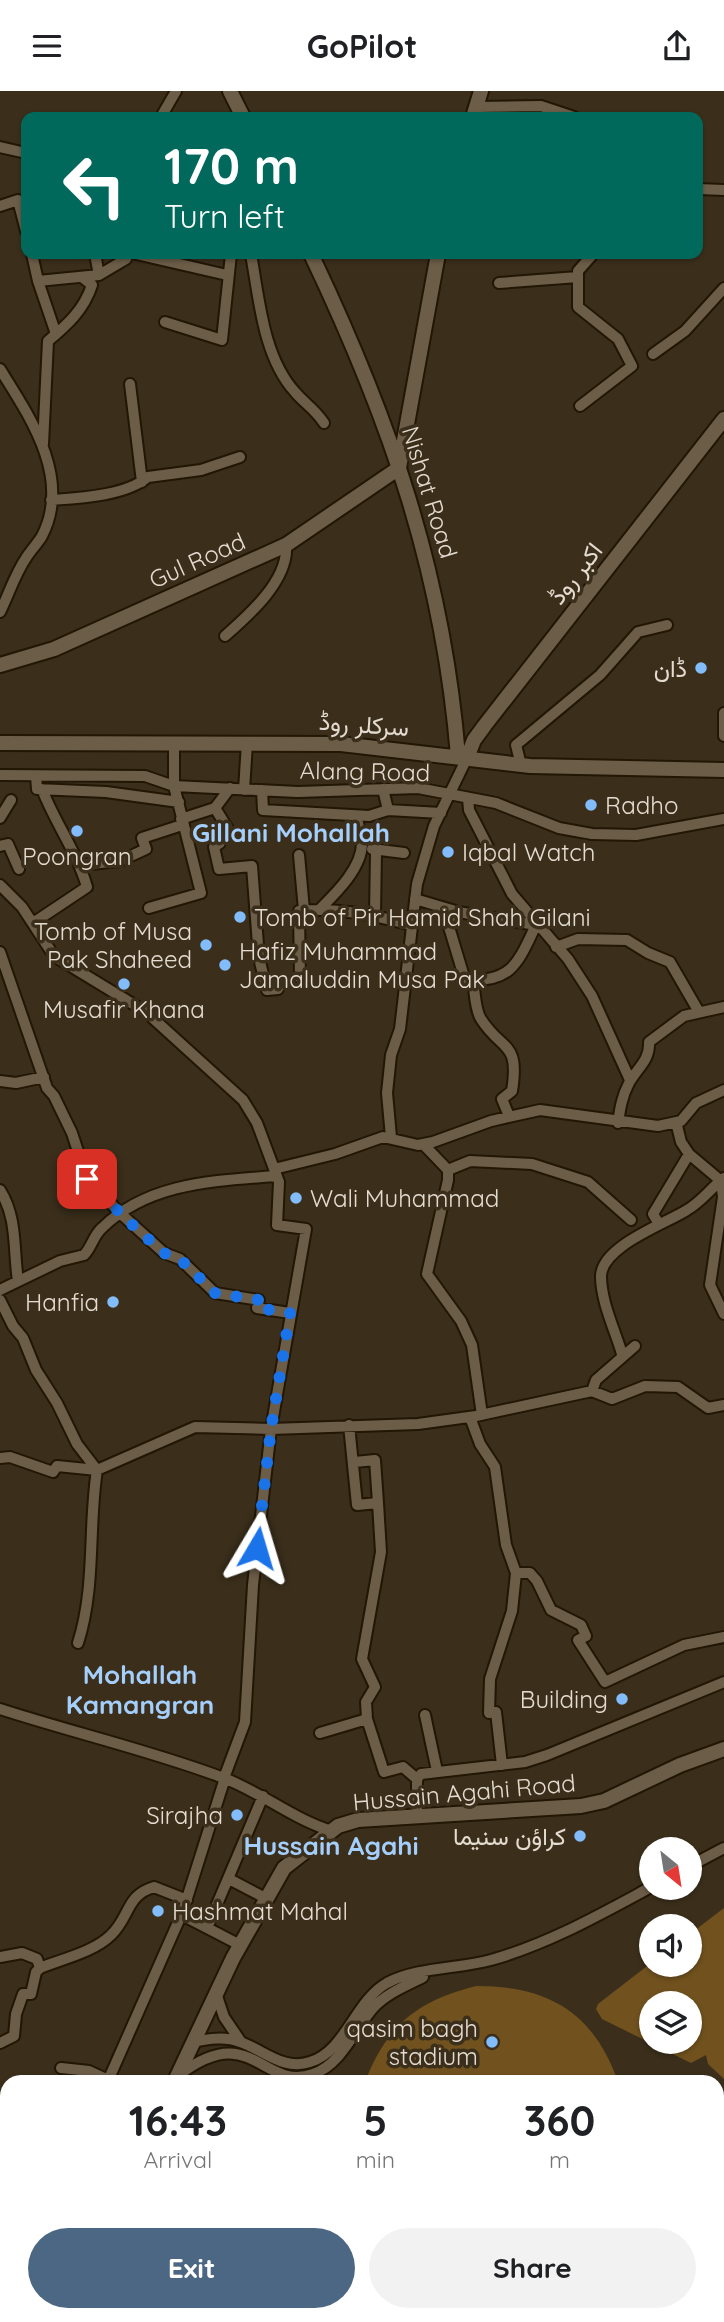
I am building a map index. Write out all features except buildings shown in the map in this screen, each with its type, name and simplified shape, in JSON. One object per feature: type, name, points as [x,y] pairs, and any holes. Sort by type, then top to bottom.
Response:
[{"type":"main road","points":[[230,91],[240,112]]},
{"type":"main road","points":[[475,112],[481,91]]},
{"type":"main road","name":"Nishat Road","points":[[313,259],[359,356],[399,468],[432,573],[450,665],[463,757]]},
{"type":"main road","points":[[399,468],[437,259]]},
{"type":"main road","name":"اکبر روڈ","points":[[463,757],[485,725],[724,419]]},
{"type":"main road","name":"Gul Road","points":[[0,665],[54,649],[286,545],[399,468]]},
{"type":"main road","name":"سرکلر روڈ","points":[[0,743],[341,744],[521,765],[613,770],[724,770]]},
{"type":"main road","name":"Hussain Agahi Road","points":[[177,2075],[240,1945],[284,1868],[332,1831],[358,1820],[554,1809],[604,1801],[680,1765],[724,1749]]},
{"type":"street","points":[[164,112],[176,91]]},
{"type":"street","points":[[475,112],[541,106],[559,112]]},
{"type":"street","points":[[0,147],[21,152]]},
{"type":"street","points":[[703,188],[724,190]]},
{"type":"street","points":[[0,207],[18,200],[21,212]]},
{"type":"street","points":[[33,259],[56,334]]},
{"type":"street","points":[[96,259],[99,275]]},
{"type":"street","points":[[38,282],[99,275],[126,259]]},
{"type":"street","points":[[158,259],[227,275]]},
{"type":"street","points":[[165,322],[222,340],[230,259]]},
{"type":"street","points":[[252,259],[260,304],[279,367],[295,392],[313,406],[324,423]]},
{"type":"street","points":[[580,406],[632,366],[618,339],[578,307],[578,271],[589,259]]},
{"type":"street","points":[[43,446],[48,341],[87,301],[92,285],[82,277]]},
{"type":"street","points":[[499,283],[578,277]]},
{"type":"street","points":[[653,354],[685,331],[724,288]]},
{"type":"street","points":[[0,369],[29,416],[43,446],[50,470],[51,500],[43,535],[24,559],[0,612]]},
{"type":"street","points":[[130,384],[142,482]]},
{"type":"street","points":[[51,500],[108,492],[142,482],[148,477],[201,470],[240,457]]},
{"type":"street","points":[[225,636],[251,614],[274,582],[286,554],[286,545]]},
{"type":"street","points":[[521,765],[516,745],[600,675],[638,632],[667,625]]},
{"type":"street","points":[[724,713],[724,736]]},
{"type":"street","points":[[149,908],[201,893],[174,786],[174,742]]},
{"type":"street","points":[[244,790],[247,743]]},
{"type":"street","points":[[391,1137],[387,1093],[391,1055],[400,1030],[416,884],[463,757]]},
{"type":"street","name":"Alang Road","points":[[0,775],[145,776],[174,786],[244,790],[418,788],[496,803],[559,828],[592,834],[636,835],[724,819]]},
{"type":"street","points":[[36,776],[37,789],[111,793],[179,803]]},
{"type":"street","points":[[111,776],[111,793]]},
{"type":"street","points":[[81,866],[120,861],[146,849],[142,838],[215,808],[230,788]]},
{"type":"street","points":[[33,923],[87,887],[81,866],[52,815],[42,789]]},
{"type":"street","points":[[383,789],[388,810]]},
{"type":"street","points":[[262,790],[263,810],[356,816],[369,816],[388,810],[441,813]]},
{"type":"street","points":[[468,798],[470,810],[512,894],[592,996],[630,1080]]},
{"type":"street","points":[[0,818],[10,800]]},
{"type":"street","points":[[215,808],[228,829],[216,838],[220,843],[214,847],[219,869],[253,866],[259,958],[267,990],[278,989]]},
{"type":"street","points":[[320,909],[347,879],[362,844],[356,816]]},
{"type":"street","points":[[0,846],[8,844],[19,869]]},
{"type":"street","points":[[362,844],[376,851],[404,853]]},
{"type":"street","points":[[375,915],[376,851]]},
{"type":"street","points":[[299,855],[304,910]]},
{"type":"street","points":[[0,885],[33,923],[54,955],[146,1012],[243,1100],[257,1123],[276,1176],[277,1225],[306,1229],[271,1429],[253,1584],[245,1722],[224,1778],[182,1915],[113,2075]]},
{"type":"street","points":[[415,899],[452,910],[536,925]]},
{"type":"street","points":[[300,978],[299,911],[320,909],[375,915],[411,925]]},
{"type":"street","points":[[452,910],[449,927],[465,980],[494,980],[518,964],[536,925]]},
{"type":"street","points":[[556,947],[578,939],[627,940],[670,962],[699,1012]]},
{"type":"street","points":[[0,952],[44,1077],[72,1133],[87,1179],[164,1253],[180,1259],[215,1293],[259,1300],[257,1308],[290,1313]]},
{"type":"street","points":[[473,981],[480,1018],[512,1053],[515,1073],[512,1091],[502,1099],[509,1116]]},
{"type":"street","points":[[618,1123],[621,1102],[630,1080],[646,1061],[649,1042],[684,1016],[724,1007]]},
{"type":"street","points":[[0,1081],[16,1083],[44,1077]]},
{"type":"street","points":[[0,1290],[60,1262],[84,1255],[94,1236],[120,1213],[136,1201],[167,1190],[217,1181],[276,1176],[391,1137],[423,1144],[509,1116],[540,1110],[561,1111],[618,1123],[657,1126],[681,1122],[696,1103],[724,1090]]},
{"type":"street","points":[[676,1122],[681,1142],[689,1154],[722,1180],[723,1197],[710,1285],[724,1314]]},
{"type":"street","points":[[423,1144],[447,1170],[448,1180],[427,1274],[461,1321],[472,1345],[482,1415]]},
{"type":"street","points":[[659,1224],[653,1214],[689,1154]]},
{"type":"street","points":[[447,1170],[470,1161],[532,1164],[588,1182],[631,1220]]},
{"type":"street","points":[[622,1354],[603,1293],[601,1274],[605,1262],[625,1245],[688,1209],[722,1180]]},
{"type":"street","points":[[0,1190],[15,1224],[14,1252],[18,1281]]},
{"type":"street","points":[[0,1300],[23,1338],[36,1370],[57,1403],[76,1444],[97,1470],[88,1573],[91,1590],[78,1643]]},
{"type":"street","points":[[592,1391],[596,1380],[622,1354],[635,1346]]},
{"type":"street","points":[[0,1458],[10,1457],[53,1472],[57,1466],[97,1470],[195,1427],[271,1429],[418,1424],[482,1415],[592,1391],[612,1399],[645,1386],[678,1387],[708,1408],[724,1405]]},
{"type":"street","points":[[470,1417],[480,1444],[495,1467],[506,1545],[516,1573],[512,1611],[490,1679],[489,1713],[496,1712],[502,1765]]},
{"type":"street","points":[[349,1425],[355,1462],[357,1505],[378,1503]]},
{"type":"street","points":[[355,1462],[375,1460],[381,1552],[362,1659],[375,1686],[366,1702],[367,1719],[384,1772],[403,1767],[416,1779],[417,1815]]},
{"type":"street","points":[[516,1573],[530,1573],[551,1609],[581,1625],[586,1636],[579,1640],[606,1682],[684,1645],[724,1637],[724,1643]]},
{"type":"street","points":[[416,1779],[421,1774],[437,1771],[502,1765],[547,1755],[724,1682]]},
{"type":"street","points":[[0,1709],[138,1747],[224,1778],[263,1796],[312,1825],[332,1831]]},
{"type":"street","points":[[425,1715],[437,1771]]},
{"type":"street","points":[[320,1733],[367,1719]]},
{"type":"street","points":[[206,1928],[263,1796]]},
{"type":"street","points":[[702,1860],[724,1848]]},
{"type":"street","points":[[229,1879],[267,1899]]},
{"type":"street","points":[[0,2043],[14,2036],[16,2014],[23,1994],[31,1994],[36,1972],[40,1968],[110,1936],[135,1896],[148,1888],[154,1887],[187,1900]]},
{"type":"street","points":[[193,2042],[224,2039],[241,2042],[280,2061],[308,2063],[331,2048],[376,1991],[403,1977],[489,1960],[538,1944],[639,1893]]},
{"type":"street","points":[[182,1915],[240,1945]]},
{"type":"street","points":[[0,1957],[22,1953],[37,1959],[40,1968]]},
{"type":"street","points":[[181,2075],[202,2059],[224,2052],[243,2054],[281,2073],[311,2075],[335,2058],[380,2001],[439,1971]]},
{"type":"street","points":[[216,1993],[224,2017],[241,2042]]},
{"type":"street","points":[[61,2068],[89,2071],[97,2075]]},
{"type":"shaded area","points":[[724,1908],[724,2075],[720,2075],[708,2064],[706,2055],[691,2063],[673,2054],[702,2054],[702,1991],[639,1991],[639,2037],[602,2019],[596,2009],[598,2004],[639,1972],[639,1977],[702,1977],[702,1925]]},
{"type":"shaded area","name":"qasim bagh stadium","points":[[476,1986],[502,1987],[547,1998],[582,2021],[596,2038],[615,2075],[368,2075],[383,2045],[407,2018],[437,1999]]},
{"type":"place","name":"ڈان","points":[[701,668]]},
{"type":"place","name":"Radho","points":[[591,805]]},
{"type":"place","name":"Poongran","points":[[77,831]]},
{"type":"place","name":"Iqbal Watch","points":[[448,852]]},
{"type":"place","name":"Tomb of Pir Hamid Shah Gilani","points":[[240,917]]},
{"type":"place","name":"Tomb of Musa Pak Shaheed","points":[[206,945]]},
{"type":"place","name":"Hafiz Muhammad Jamaluddin Musa Pak","points":[[225,965]]},
{"type":"place","name":"Musafir Khana","points":[[124,984]]},
{"type":"place","name":"Wali Muhammad","points":[[296,1198]]},
{"type":"place","name":"Hanfia","points":[[113,1302]]},
{"type":"place","name":"Building","points":[[622,1699]]},
{"type":"place","name":"Sirajha","points":[[237,1815]]},
{"type":"place","name":"کراؤن سنیما","points":[[580,1836]]},
{"type":"place","name":"Hashmat Mahal","points":[[158,1911]]},
{"type":"place","name":"qasim bagh stadium","points":[[492,2042]]},
{"type":"district","name":"Gillani Mohallah","points":[[291,832]]},
{"type":"district","name":"Mohallah Kamangran","points":[[140,1688]]},
{"type":"district","name":"Hussain Agahi","points":[[331,1845]]},
{"type":"route","points":[[87,1179],[127,1220],[157,1243],[164,1253],[180,1259],[215,1293],[259,1300],[257,1308],[290,1313],[271,1429],[257,1548]]}]
